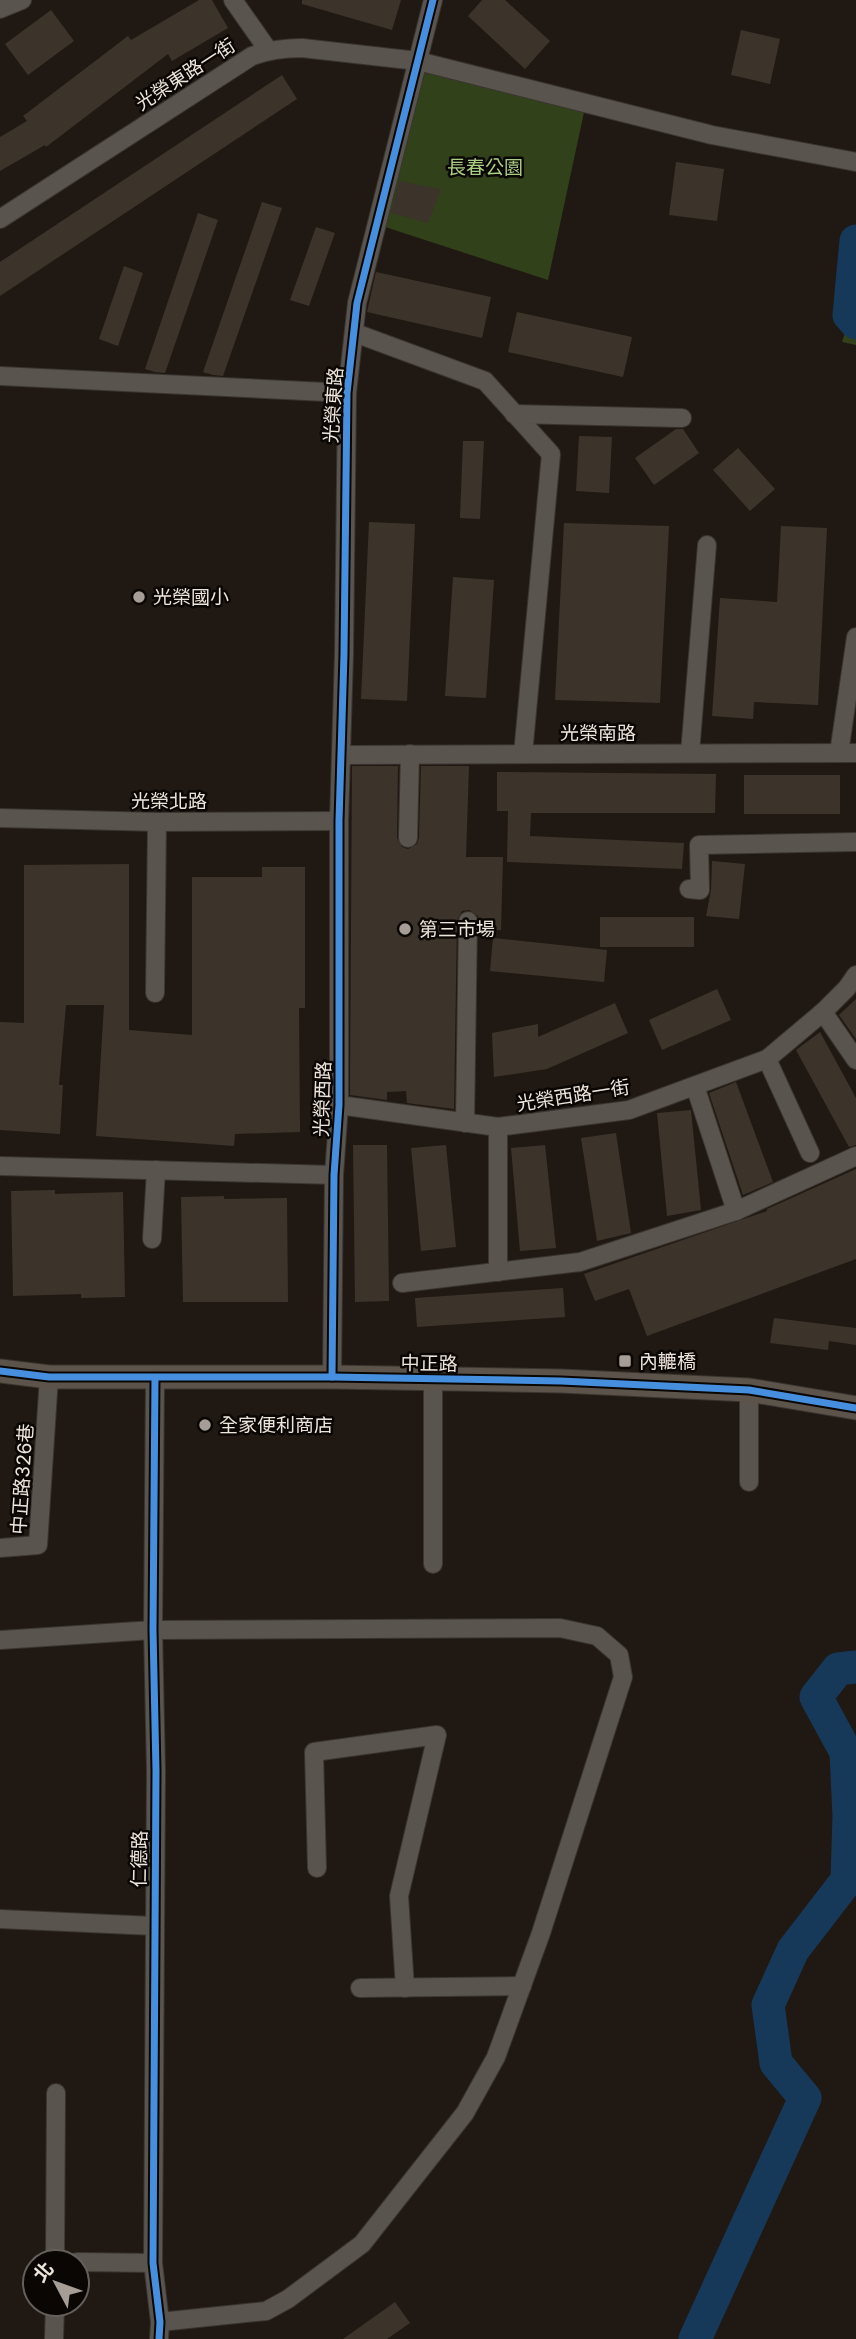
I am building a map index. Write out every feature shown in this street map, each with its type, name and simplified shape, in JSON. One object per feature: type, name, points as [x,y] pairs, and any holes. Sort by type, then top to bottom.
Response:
[{"type":"main road","name":"中正路","points":[[0,1371],[49,1377],[332,1377],[561,1381],[749,1390],[856,1408]]},
{"type":"street","points":[[0,9],[22,0]]},
{"type":"street","points":[[233,0],[268,50]]},
{"type":"street","name":"光榮東路","points":[[339,821],[347,393],[357,303],[433,0]]},
{"type":"street","name":"光榮東路一街","points":[[0,219],[252,56],[268,50],[302,48],[418,61],[712,135],[856,162]]},
{"type":"street","points":[[355,333],[485,381],[551,454],[523,754]]},
{"type":"street","points":[[0,376],[347,393]]},
{"type":"street","points":[[514,414],[682,418]]},
{"type":"street","points":[[690,753],[707,545]]},
{"type":"street","points":[[848,753],[856,637]]},
{"type":"street","name":"光榮南路","points":[[341,755],[848,753]]},
{"type":"street","points":[[408,838],[410,754]]},
{"type":"street","name":"光榮北路","points":[[0,818],[157,822],[339,821]]},
{"type":"street","name":"光榮西路","points":[[332,1377],[334,1175],[339,1105],[339,821]]},
{"type":"street","points":[[155,993],[157,822]]},
{"type":"street","points":[[688,889],[700,890],[699,845],[856,842]]},
{"type":"street","points":[[465,1124],[468,921]]},
{"type":"street","name":"光榮西路一街","points":[[339,1105],[498,1127],[629,1110],[767,1059],[822,1012],[847,988],[856,975]]},
{"type":"street","points":[[822,1012],[856,1060]]},
{"type":"street","points":[[767,1059],[810,1153]]},
{"type":"street","points":[[695,1086],[736,1211]]},
{"type":"street","points":[[498,1127],[498,1272]]},
{"type":"street","points":[[402,1283],[580,1262],[736,1211],[856,1156]]},
{"type":"street","points":[[0,1166],[334,1175]]},
{"type":"street","points":[[152,1239],[156,1171]]},
{"type":"street","name":"中正路326巷","points":[[0,1548],[38,1545],[49,1377]]},
{"type":"street","name":"仁德路","points":[[155,1378],[153,2263],[160,2330]]},
{"type":"street","points":[[433,1378],[433,1564]]},
{"type":"street","points":[[749,1390],[749,1482]]},
{"type":"street","points":[[0,1640],[153,1630],[560,1628],[597,1636],[619,1655],[623,1677],[541,1933],[496,2057],[465,2113],[362,2244],[288,2299],[266,2311],[160,2330]]},
{"type":"street","points":[[317,1868],[314,1752],[437,1735],[399,1896],[405,1987]]},
{"type":"street","points":[[0,1919],[154,1926]]},
{"type":"street","points":[[360,1988],[522,1986]]},
{"type":"street","points":[[55,2248],[56,2093]]},
{"type":"street","points":[[91,2262],[153,2263]]},
{"type":"street","points":[[54,2318],[54,2339]]},
{"type":"green space","name":"長春公園","points":[[422,62],[586,103],[548,280],[382,226]]},
{"type":"green space","points":[[856,300],[856,345],[842,342]]},
{"type":"building","points":[[199,0],[212,0],[228,28],[172,61],[168,54],[46,147],[45,145],[0,171],[0,137],[27,121],[23,116],[128,36],[131,40]]},
{"type":"building","points":[[302,0],[401,0],[392,30],[302,4]]},
{"type":"building","points":[[482,0],[505,0],[550,41],[525,69],[468,16]]},
{"type":"building","points":[[51,10],[74,41],[28,75],[5,44]]},
{"type":"building","points":[[741,30],[780,39],[770,84],[731,75]]},
{"type":"building","points":[[282,75],[297,99],[0,296],[0,262]]},
{"type":"building","points":[[676,162],[724,169],[717,221],[669,215]]},
{"type":"building","points":[[399,181],[441,189],[428,223],[391,213]]},
{"type":"building","points":[[262,202],[282,208],[223,376],[203,372]]},
{"type":"building","points":[[198,213],[218,220],[165,373],[145,369]]},
{"type":"building","points":[[316,227],[335,233],[309,306],[290,300]]},
{"type":"building","points":[[124,266],[143,273],[118,346],[99,339]]},
{"type":"building","points":[[376,272],[491,297],[482,338],[367,312]]},
{"type":"building","points":[[517,312],[632,337],[623,377],[508,352]]},
{"type":"building","points":[[676,429],[683,429],[699,453],[654,485],[635,458]]},
{"type":"building","points":[[579,436],[612,437],[609,493],[576,491]]},
{"type":"building","points":[[463,441],[484,441],[480,519],[460,518]]},
{"type":"building","points":[[738,448],[775,489],[750,511],[713,470]]},
{"type":"building","points":[[369,522],[415,524],[407,701],[361,699]]},
{"type":"building","points":[[564,523],[669,526],[660,703],[555,700]]},
{"type":"building","points":[[781,526],[827,528],[818,705],[754,702],[753,719],[712,716],[720,598],[777,602]]},
{"type":"building","points":[[453,577],[494,580],[486,698],[445,696]]},
{"type":"building","name":"第三市場","points":[[352,766],[398,766],[397,838],[402,847],[408,849],[417,844],[419,838],[421,766],[469,766],[466,857],[503,857],[501,930],[479,930],[478,916],[469,910],[462,911],[457,920],[454,1109],[407,1103],[406,1091],[387,1092],[387,1100],[350,1095]]},
{"type":"building","points":[[497,772],[716,774],[715,813],[531,813],[530,836],[684,843],[682,869],[507,862],[508,811],[497,811]]},
{"type":"building","points":[[744,775],[840,775],[840,814],[744,814]]},
{"type":"building","points":[[712,861],[745,864],[739,919],[706,916],[711,890]]},
{"type":"building","points":[[129,864],[129,1030],[192,1035],[192,877],[262,877],[262,867],[305,867],[305,1008],[299,1008],[300,1132],[235,1134],[234,1146],[96,1136],[104,1005],[66,1005],[59,1085],[63,1085],[60,1134],[0,1130],[0,1022],[24,1023],[24,865]]},
{"type":"building","points":[[600,917],[694,917],[694,947],[600,947]]},
{"type":"building","points":[[493,938],[607,950],[604,982],[490,971]]},
{"type":"building","points":[[717,989],[731,1020],[662,1050],[649,1020]]},
{"type":"building","points":[[856,999],[856,1039],[839,1015]]},
{"type":"building","points":[[615,1003],[628,1033],[547,1069],[494,1077],[492,1033],[538,1024],[538,1037]]},
{"type":"building","points":[[820,1032],[856,1098],[856,1145],[849,1147],[796,1050]]},
{"type":"building","points":[[736,1082],[773,1182],[743,1195],[709,1093]]},
{"type":"building","points":[[691,1110],[701,1210],[667,1216],[657,1113]]},
{"type":"building","points":[[616,1133],[631,1233],[597,1241],[581,1138]]},
{"type":"building","points":[[353,1145],[387,1145],[389,1301],[355,1302]]},
{"type":"building","points":[[446,1145],[456,1247],[421,1251],[411,1148]]},
{"type":"building","points":[[545,1145],[556,1248],[520,1251],[511,1148]]},
{"type":"building","points":[[856,1169],[856,1259],[647,1336],[629,1289],[595,1301],[584,1274],[767,1211]]},
{"type":"building","points":[[55,1190],[55,1194],[123,1192],[125,1297],[81,1298],[81,1294],[13,1296],[11,1191]]},
{"type":"building","points":[[224,1196],[224,1199],[287,1198],[288,1302],[183,1302],[181,1197]]},
{"type":"building","points":[[563,1288],[565,1317],[417,1327],[415,1298]]},
{"type":"building","points":[[774,1318],[856,1328],[856,1345],[829,1341],[828,1350],[770,1343]]},
{"type":"building","points":[[395,2302],[410,2323],[387,2339],[343,2339]]},
{"type":"waterway","points":[[856,241],[849,315],[856,323]]},
{"type":"waterway","points":[[695,2339],[805,2098],[776,2063],[768,2005],[793,1950],[847,1880],[849,1816],[846,1752],[816,1697],[838,1669],[856,1667]]},
{"type":"cycle path","points":[[332,1377],[334,1175],[339,1105],[339,821],[347,393],[357,303],[433,0]]},
{"type":"cycle path","points":[[0,1371],[49,1377],[332,1377],[561,1381],[749,1390],[856,1408]]},
{"type":"cycle path","points":[[155,1378],[153,2263],[160,2322],[159,2339]]},
{"type":"place","name":"光榮國小","points":[[139,597]]},
{"type":"place","name":"第三市場","points":[[405,929]]},
{"type":"place","name":"內轆橋","points":[[625,1361]]},
{"type":"place","name":"全家便利商店","points":[[205,1425]]}]
